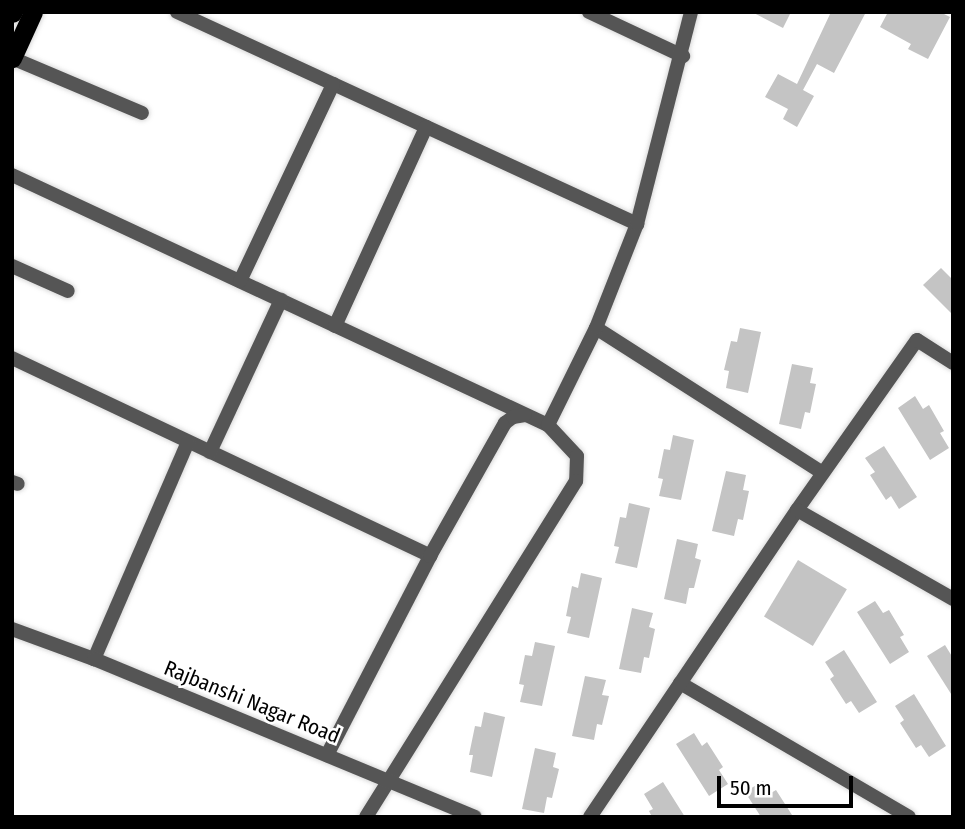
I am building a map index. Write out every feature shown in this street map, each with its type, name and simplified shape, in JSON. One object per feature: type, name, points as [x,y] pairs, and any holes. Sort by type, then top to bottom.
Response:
[{"type":"highway","points":[[12,58],[33,12]]},
{"type":"street","points":[[177,12],[637,224]]},
{"type":"street","points":[[589,12],[683,56]]},
{"type":"street","points":[[548,425],[596,328],[637,224],[683,56],[691,12]]},
{"type":"street","points":[[12,58],[142,113]]},
{"type":"street","points":[[240,281],[333,84]]},
{"type":"street","points":[[335,326],[426,127]]},
{"type":"street","points":[[12,175],[548,425],[577,456],[576,481],[366,817]]},
{"type":"street","points":[[12,266],[68,291]]},
{"type":"street","points":[[210,452],[281,300]]},
{"type":"street","points":[[596,328],[823,473]]},
{"type":"street","points":[[590,817],[797,510],[917,340],[953,363]]},
{"type":"street","points":[[12,358],[430,556]]},
{"type":"street","points":[[327,755],[430,556],[505,423],[513,417],[525,415]]},
{"type":"street","points":[[93,659],[188,442]]},
{"type":"street","points":[[797,510],[953,599]]},
{"type":"street","name":"Rajbanshi Nagar Road","points":[[12,629],[93,659],[475,817]]},
{"type":"street","points":[[680,682],[909,817]]},
{"type":"building","points":[[752,12],[791,12],[783,28]]},
{"type":"building","points":[[831,12],[866,12],[834,73],[817,64],[803,90],[814,96],[797,127],[783,119],[788,109],[765,97],[778,74],[797,84]]},
{"type":"building","points":[[888,12],[940,12],[950,17],[928,59],[908,49],[911,44],[880,27]]},
{"type":"building","points":[[941,268],[953,280],[953,315],[923,285]]},
{"type":"building","points":[[740,328],[761,332],[748,393],[726,388],[729,371],[724,370],[731,341],[737,342]]},
{"type":"building","points":[[792,364],[813,368],[810,383],[816,384],[810,413],[805,412],[801,429],[779,424]]},
{"type":"building","points":[[915,396],[923,409],[929,405],[944,431],[940,433],[949,448],[930,460],[898,408]]},
{"type":"building","points":[[673,435],[694,440],[681,500],[659,496],[663,479],[658,478],[664,449],[670,450]]},
{"type":"building","points":[[884,446],[917,497],[899,509],[891,496],[886,500],[870,475],[875,472],[865,458]]},
{"type":"building","points":[[726,471],[746,475],[743,490],[749,491],[743,520],[738,519],[734,536],[712,531]]},
{"type":"building","points":[[629,503],[650,508],[637,568],[615,563],[619,547],[614,546],[620,517],[626,518]]},
{"type":"building","points":[[677,539],[698,544],[695,558],[701,560],[694,588],[689,588],[686,604],[664,599]]},
{"type":"building","points":[[798,560],[847,589],[813,646],[764,617]]},
{"type":"building","points":[[581,573],[602,578],[589,638],[567,633],[571,617],[566,616],[572,586],[578,588]]},
{"type":"building","points":[[875,601],[883,613],[889,610],[904,635],[900,637],[909,652],[890,664],[857,612]]},
{"type":"building","points":[[632,608],[653,613],[649,627],[655,629],[649,658],[644,657],[641,673],[619,669]]},
{"type":"building","points":[[535,642],[555,646],[542,706],[520,702],[524,685],[519,684],[525,655],[532,656]]},
{"type":"building","points":[[945,645],[953,658],[953,697],[927,656]]},
{"type":"building","points":[[844,650],[877,702],[859,713],[851,701],[846,704],[830,679],[834,676],[825,662]]},
{"type":"building","points":[[585,676],[606,680],[602,695],[609,696],[602,725],[597,724],[594,740],[572,736]]},
{"type":"building","points":[[914,694],[946,746],[929,757],[921,745],[916,748],[900,723],[904,720],[895,706]]},
{"type":"building","points":[[484,712],[505,717],[492,777],[470,772],[473,755],[469,755],[475,726],[481,727]]},
{"type":"building","points":[[694,733],[702,746],[707,742],[723,767],[719,770],[728,784],[709,796],[676,744]]},
{"type":"building","points":[[535,748],[556,753],[553,767],[559,769],[552,798],[547,797],[544,813],[522,809]]},
{"type":"building","points":[[763,781],[771,793],[776,790],[792,815],[761,817],[745,792]]},
{"type":"building","points":[[663,782],[685,817],[652,817],[649,811],[653,809],[644,794]]}]
